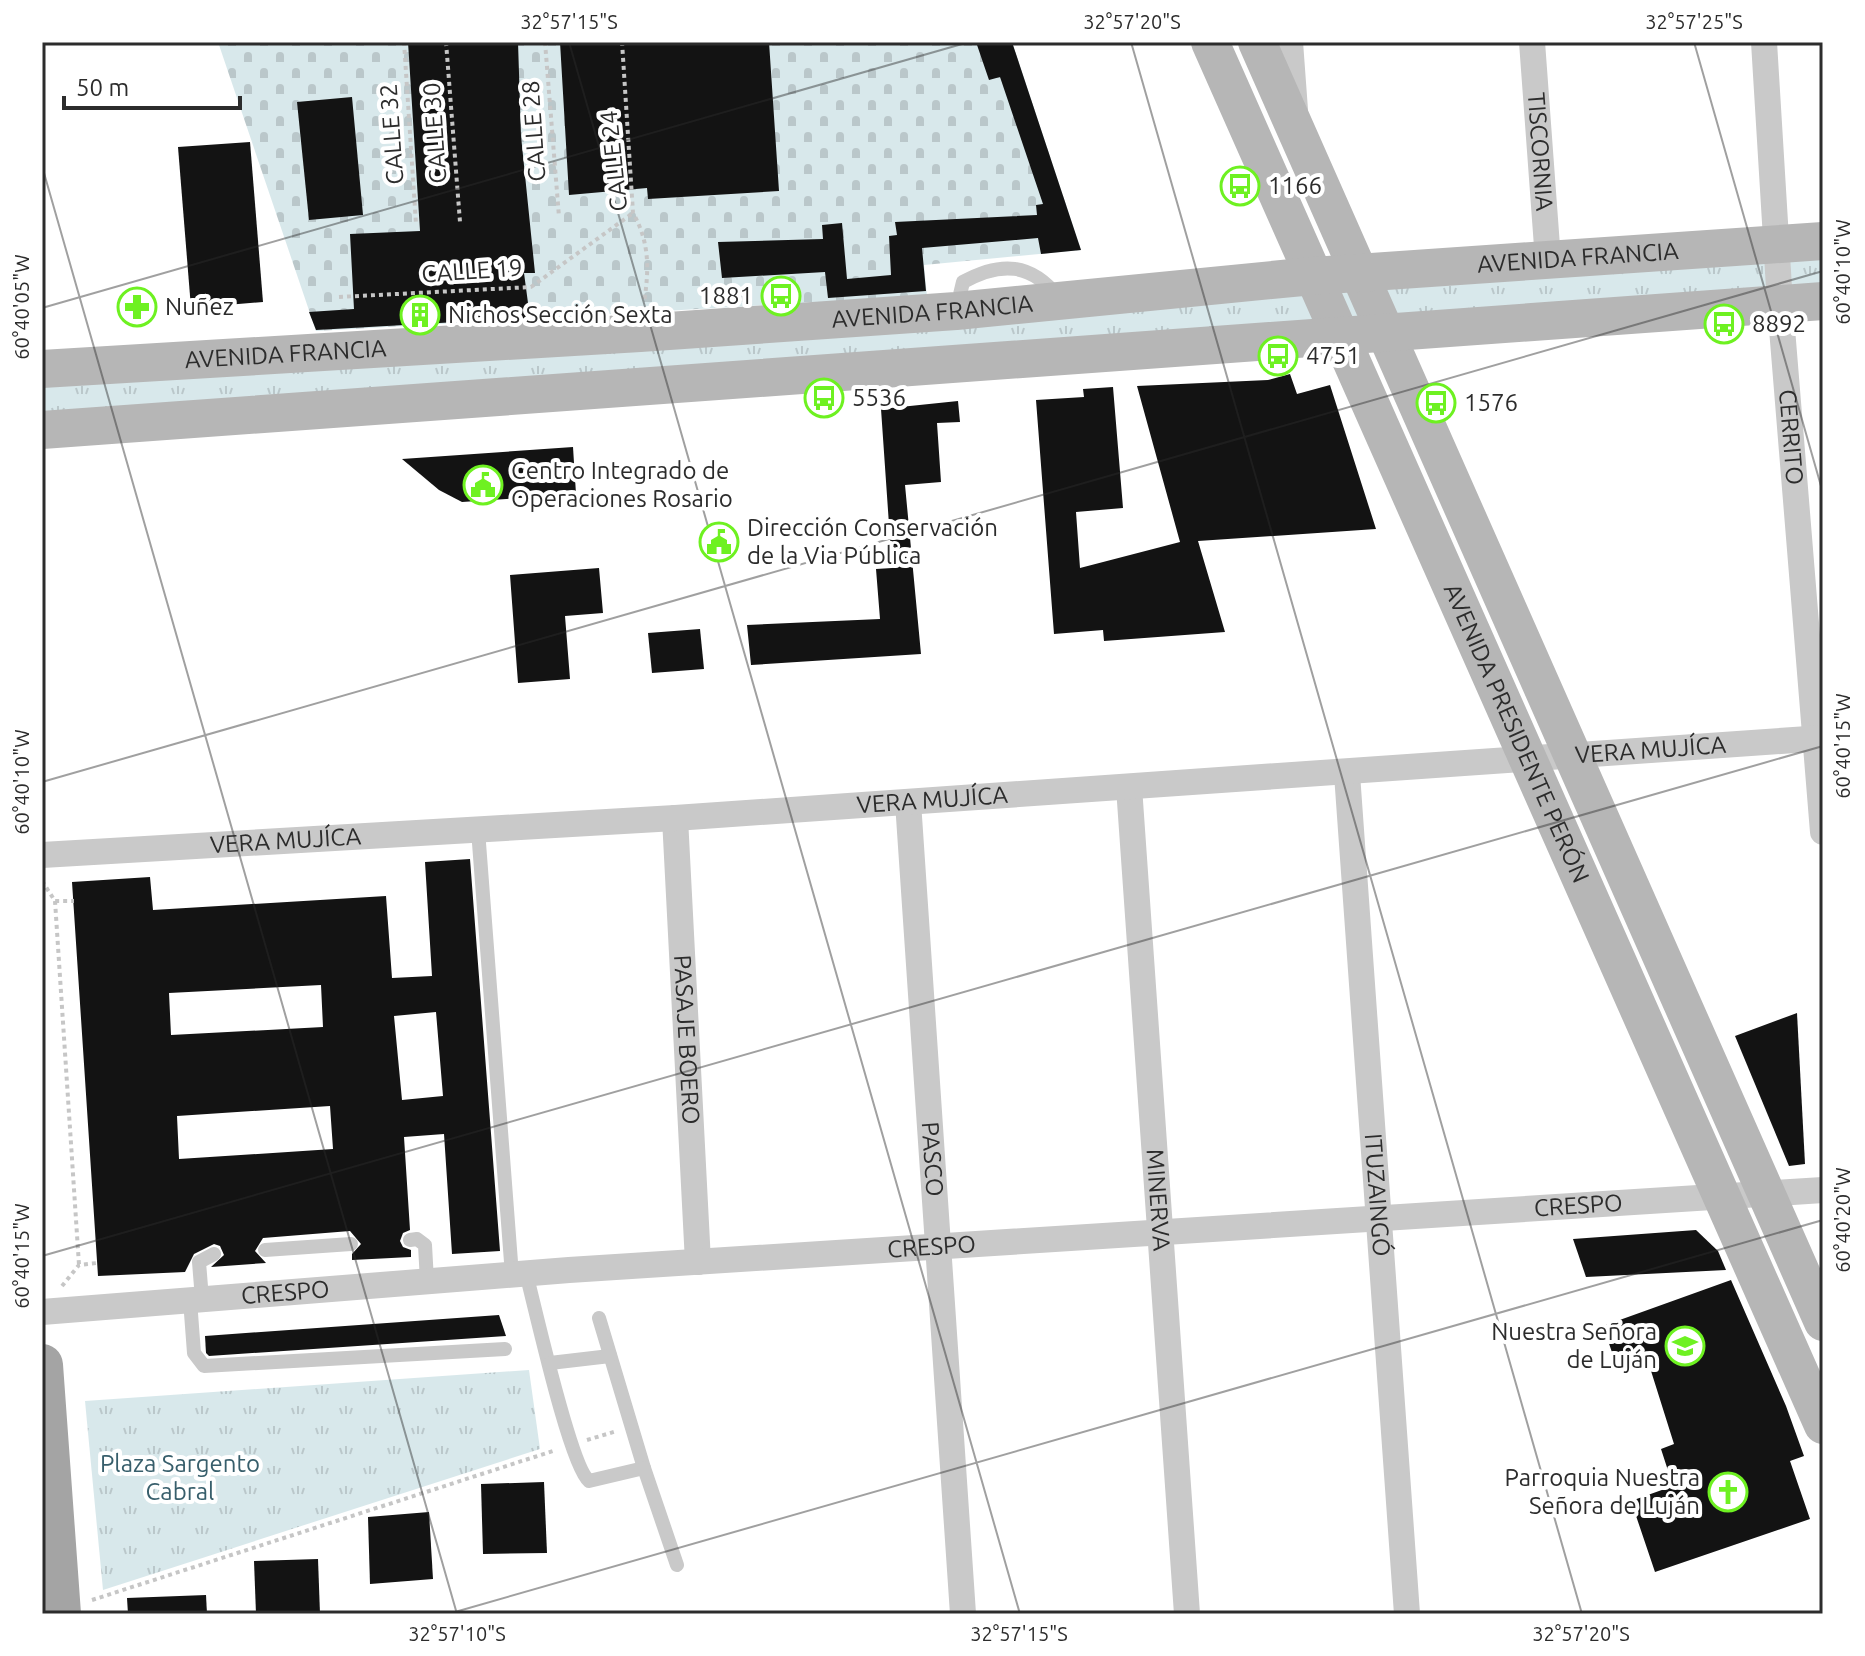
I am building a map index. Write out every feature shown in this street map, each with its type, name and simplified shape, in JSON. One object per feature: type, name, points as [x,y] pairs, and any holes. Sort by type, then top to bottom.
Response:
[{"type":"main road","name":"AVENIDA PRESIDENTE PERÓN","points":[[1210,42],[1823,1425]]},
{"type":"main road","name":"AVENIDA PRESIDENTE PERÓN","points":[[1257,42],[1823,1322]]},
{"type":"main road","name":"AVENIDA FRANCIA","points":[[42,369],[956,311],[1313,276],[1823,241]]},
{"type":"main road","points":[[1082,299],[1078,320],[1082,344],[1093,354]]},
{"type":"main road","points":[[42,430],[1823,301]]},
{"type":"main road","points":[[631,387],[640,333]]},
{"type":"main road","points":[[42,1365],[60,1612]]},
{"type":"street","points":[[1290,42],[1297,132]]},
{"type":"street","name":"TISCORNIA","points":[[1532,42],[1548,260]]},
{"type":"street","name":"CERRITO","points":[[1764,42],[1780,304],[1812,568],[1823,832]]},
{"type":"street","name":"VERA MUJÍCA","points":[[42,855],[675,818],[1820,739]]},
{"type":"street","name":"ITUZAINGÓ","points":[[1347,774],[1407,1614]]},
{"type":"street","name":"MINERVA","points":[[1129,787],[1187,1614]]},
{"type":"street","name":"PASCO","points":[[908,802],[963,1614]]},
{"type":"street","name":"PASAJE BOERO","points":[[675,818],[698,1262]]},
{"type":"street","name":"CRESPO","points":[[42,1312],[519,1274],[1823,1190]]},
{"type":"lane","points":[[478,830],[519,1274],[550,1363],[583,1476],[589,1481],[644,1468]]},
{"type":"lane","points":[[410,1240],[417,1239],[425,1245],[427,1281]]},
{"type":"lane","points":[[265,1250],[351,1244]]},
{"type":"lane","points":[[214,1254],[199,1262],[194,1353],[204,1366],[505,1349]]},
{"type":"lane","points":[[599,1318],[677,1565]]},
{"type":"lane","points":[[550,1363],[610,1356]]},
{"type":"path","name":"CALLE 32","points":[[404,42],[416,224]]},
{"type":"path","name":"CALLE 30","points":[[446,42],[460,222]]},
{"type":"path","name":"CALLE 28","points":[[545,42],[559,217]]},
{"type":"path","name":"CALLE 24","points":[[622,42],[633,213],[646,235],[649,274]]},
{"type":"path","name":"CALLE 19","points":[[339,297],[531,287],[633,213]]},
{"type":"path","points":[[42,881],[55,901],[79,1265],[62,1286]]},
{"type":"path","points":[[55,901],[74,901]]},
{"type":"path","points":[[79,1265],[97,1263]]},
{"type":"path","points":[[60,1612],[620,1430]]},
{"type":"green space","points":[[218,42],[1012,42],[1081,250],[924,265],[927,296],[316,331]]},
{"type":"green space","points":[[1823,241],[1823,301],[42,430],[42,369]]},
{"type":"green space","name":"Plaza Sargento Cabral","points":[[529,1370],[540,1449],[103,1590],[85,1401]]},
{"type":"building","points":[[408,42],[518,42],[521,136],[535,273],[524,273],[530,318],[316,330],[309,312],[354,309],[350,234],[420,231]]},
{"type":"building","points":[[560,42],[769,42],[779,191],[648,199],[647,188],[569,195]]},
{"type":"building","points":[[976,42],[1012,42],[1081,250],[1041,254],[1038,238],[922,248],[926,291],[828,298],[825,272],[722,278],[718,242],[823,239],[822,225],[842,223],[847,279],[891,275],[889,236],[897,235],[895,222],[1037,215],[1036,205],[1043,204],[1000,77],[989,80]]},
{"type":"building","points":[[352,97],[363,215],[309,220],[297,102]]},
{"type":"building","points":[[250,142],[263,302],[191,308],[178,147]]},
{"type":"building","points":[[1290,374],[1297,394],[1330,385],[1376,529],[1198,541],[1225,632],[1104,641],[1103,630],[1054,634],[1036,400],[1084,397],[1083,389],[1113,387],[1123,508],[1076,512],[1080,568],[1180,542],[1137,386],[1268,380]]},
{"type":"building","points":[[958,401],[960,422],[937,423],[941,482],[905,485],[921,654],[751,665],[747,625],[880,619],[876,569],[892,568],[881,409]]},
{"type":"building","points":[[573,447],[576,494],[462,502],[439,490],[402,459]]},
{"type":"building","points":[[599,568],[603,613],[565,616],[570,679],[518,683],[510,575]]},
{"type":"building","points":[[700,629],[704,669],[652,673],[648,633]]},
{"type":"building","points":[[470,859],[500,1251],[452,1254],[444,1134],[404,1137],[410,1230],[403,1233],[400,1241],[403,1247],[411,1250],[411,1257],[352,1260],[352,1254],[361,1244],[350,1231],[263,1238],[255,1251],[266,1263],[211,1267],[224,1255],[220,1246],[214,1244],[194,1254],[185,1272],[98,1276],[72,882],[150,877],[153,910],[386,896],[392,978],[432,976],[425,862]],"holes":[[[321,985],[323,1027],[171,1035],[169,993]],[[436,1012],[443,1096],[402,1100],[394,1016]],[[330,1106],[333,1149],[179,1159],[177,1116]]]},
{"type":"building","points":[[1797,1013],[1805,1164],[1789,1166],[1735,1036]]},
{"type":"building","points":[[1696,1230],[1718,1251],[1726,1270],[1586,1277],[1573,1239]]},
{"type":"building","points":[[1731,1280],[1786,1406],[1804,1456],[1790,1461],[1810,1519],[1655,1572],[1631,1501],[1673,1486],[1661,1449],[1674,1444],[1646,1355],[1617,1367],[1603,1326]]},
{"type":"building","points":[[499,1315],[506,1336],[209,1356],[206,1353],[205,1336]]},
{"type":"building","points":[[544,1482],[547,1553],[483,1554],[481,1484]]},
{"type":"building","points":[[429,1512],[433,1579],[370,1584],[368,1517]]},
{"type":"building","points":[[318,1559],[320,1614],[256,1614],[254,1561]]},
{"type":"building","points":[[206,1595],[207,1614],[128,1614],[127,1598]]},
{"type":"place","name":"1166","points":[[1240,186]]},
{"type":"place","name":"1881","points":[[781,296]]},
{"type":"place","name":"Nuñez","points":[[137,307]]},
{"type":"place","name":"Nichos Sección Sexta","points":[[420,315]]},
{"type":"place","name":"8892","points":[[1724,324]]},
{"type":"place","name":"4751","points":[[1278,356]]},
{"type":"place","name":"5536","points":[[824,398]]},
{"type":"place","name":"1576","points":[[1436,403]]},
{"type":"place","name":"Centro Integrado de Operaciones Rosario","points":[[483,485]]},
{"type":"place","name":"Dirección Conservación de la Via Pública","points":[[719,542]]},
{"type":"place","name":"Nuestra Señora de Luján","points":[[1685,1346]]},
{"type":"place","name":"Parroquia Nuestra Señora de Luján","points":[[1728,1492]]}]
